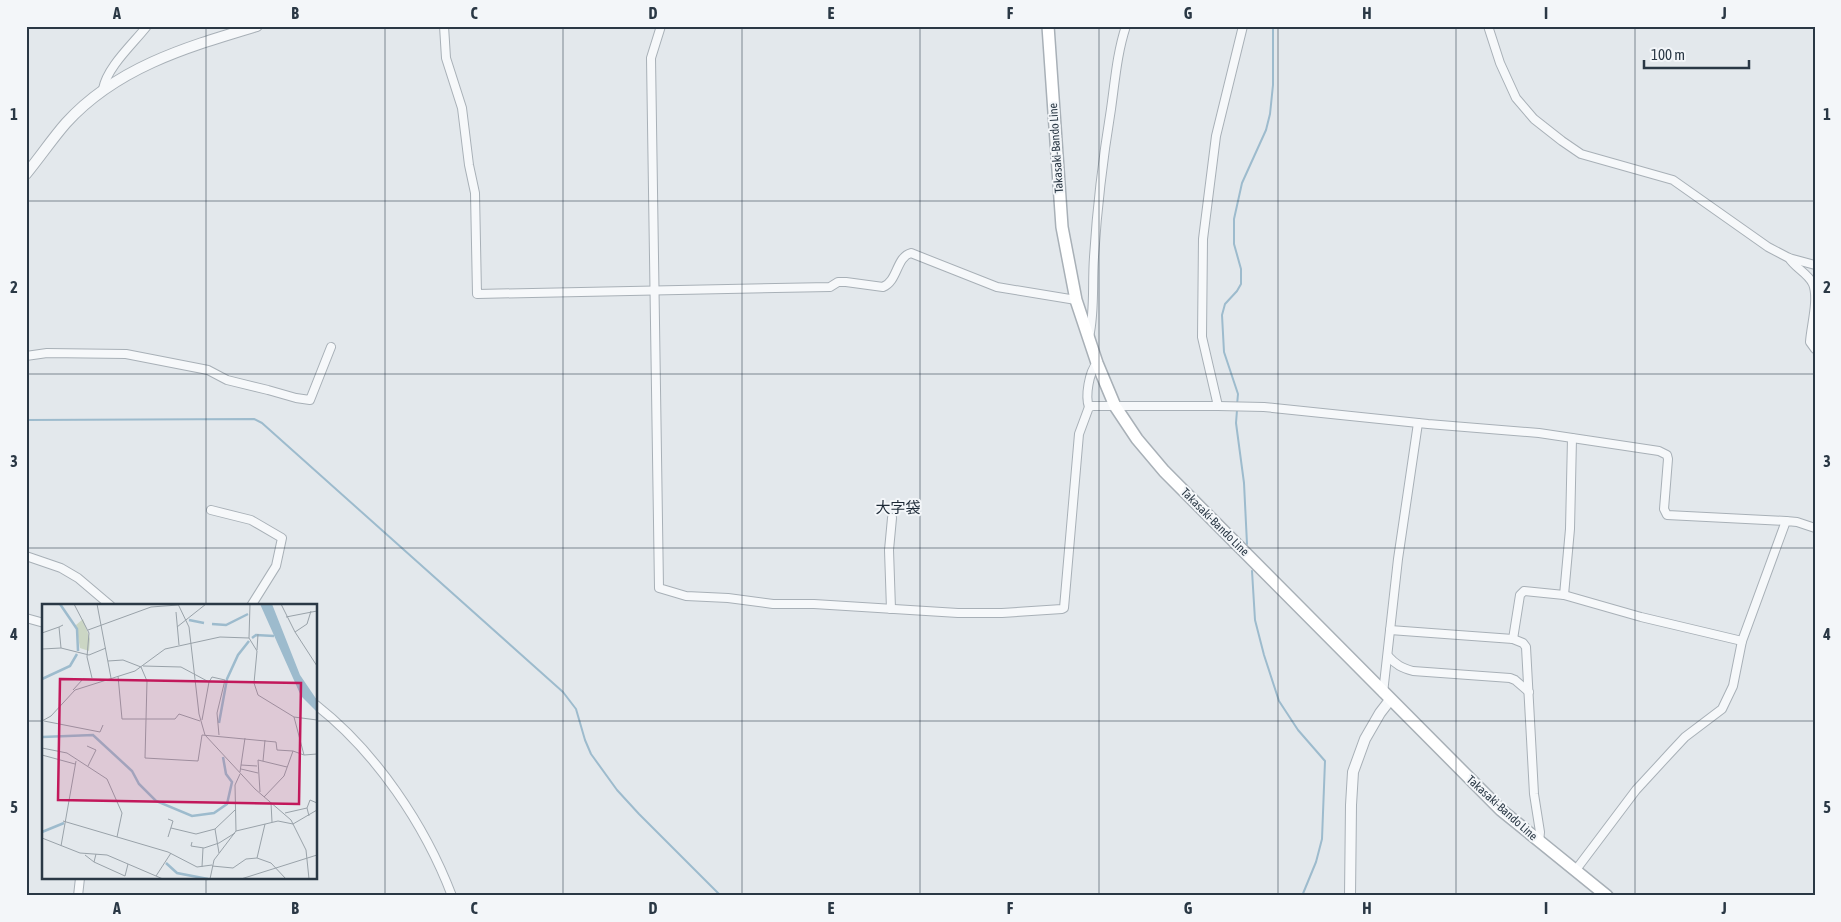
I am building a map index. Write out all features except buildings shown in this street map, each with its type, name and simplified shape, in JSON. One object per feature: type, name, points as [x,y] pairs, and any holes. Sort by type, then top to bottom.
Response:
[{"type":"main road","name":"Takasaki-Bando Line","points":[[1048,26],[1062,227],[1076,300],[1097,363],[1115,406],[1125,423],[1149,455],[1501,810],[1607,896]]},
{"type":"street","points":[[103,89],[105,80],[111,70],[147,26]]},
{"type":"street","points":[[26,174],[66,123],[103,89],[148,63],[186,48],[257,26]]},
{"type":"street","points":[[444,26],[446,58],[462,108],[469,165],[475,193],[477,294],[830,287],[838,282],[884,288],[889,285],[904,257],[911,253],[997,287],[1076,300]]},
{"type":"street","points":[[661,26],[651,58],[659,588],[686,596],[728,598],[773,604],[814,604],[958,613],[1002,613],[1064,608],[1079,434],[1090,407]]},
{"type":"street","points":[[1088,339],[1092,317],[1096,220],[1117,64],[1126,26]]},
{"type":"street","points":[[1218,406],[1202,337],[1201,266],[1216,136],[1243,26]]},
{"type":"street","points":[[1488,26],[1500,63],[1516,98],[1534,119],[1562,141],[1581,154],[1673,180],[1768,247],[1789,258],[1815,265]]},
{"type":"street","points":[[1789,258],[1813,284],[1814,312],[1810,342],[1815,350]]},
{"type":"street","points":[[26,356],[47,353],[126,354],[208,370],[227,380],[310,400],[331,347]]},
{"type":"street","points":[[1090,407],[1087,402],[1092,368],[1097,363]]},
{"type":"street","points":[[1090,407],[1218,406],[1283,409],[1505,430],[1659,451],[1667,455],[1664,509],[1667,515],[1786,521],[1797,522],[1815,528]]},
{"type":"street","points":[[1350,896],[1350,828],[1353,772],[1365,740],[1380,714],[1387,697],[1390,630],[1398,559],[1418,423]]},
{"type":"street","points":[[1564,595],[1570,529],[1572,438]]},
{"type":"street","points":[[211,510],[251,520],[282,538],[276,566],[252,604]]},
{"type":"street","points":[[891,609],[889,550],[892,518]]},
{"type":"street","points":[[1575,871],[1642,784],[1685,737],[1722,709],[1733,686],[1742,641],[1786,521]]},
{"type":"street","points":[[26,556],[61,568],[78,578],[109,604]]},
{"type":"street","points":[[1513,639],[1522,592],[1524,591],[1564,595],[1641,617],[1742,641]]},
{"type":"street","points":[[26,618],[42,622]]},
{"type":"street","points":[[1390,630],[1513,639],[1523,643],[1528,651],[1534,794],[1540,832],[1539,842]]},
{"type":"street","points":[[1388,656],[1395,664],[1413,671],[1510,678],[1529,692]]},
{"type":"street","points":[[318,708],[373,759],[415,820],[440,865],[452,896]]},
{"type":"street","points":[[78,896],[80,880]]},
{"type":"waterway","points":[[1237,405],[1238,394],[1224,352],[1222,315],[1225,304],[1241,284],[1241,269],[1234,244],[1234,219],[1242,183],[1266,130],[1270,114],[1273,85],[1273,26]]},
{"type":"waterway","points":[[1237,410],[1236,423],[1244,483],[1247,544]]},
{"type":"waterway","points":[[26,420],[254,419],[262,423],[563,692],[576,709],[591,754],[617,790],[721,896]]},
{"type":"waterway","points":[[1252,571],[1255,620],[1279,701],[1298,730],[1325,761],[1322,839],[1316,862],[1302,896]]},
{"type":"district","name":"大字袋","points":[[898,507]]}]
